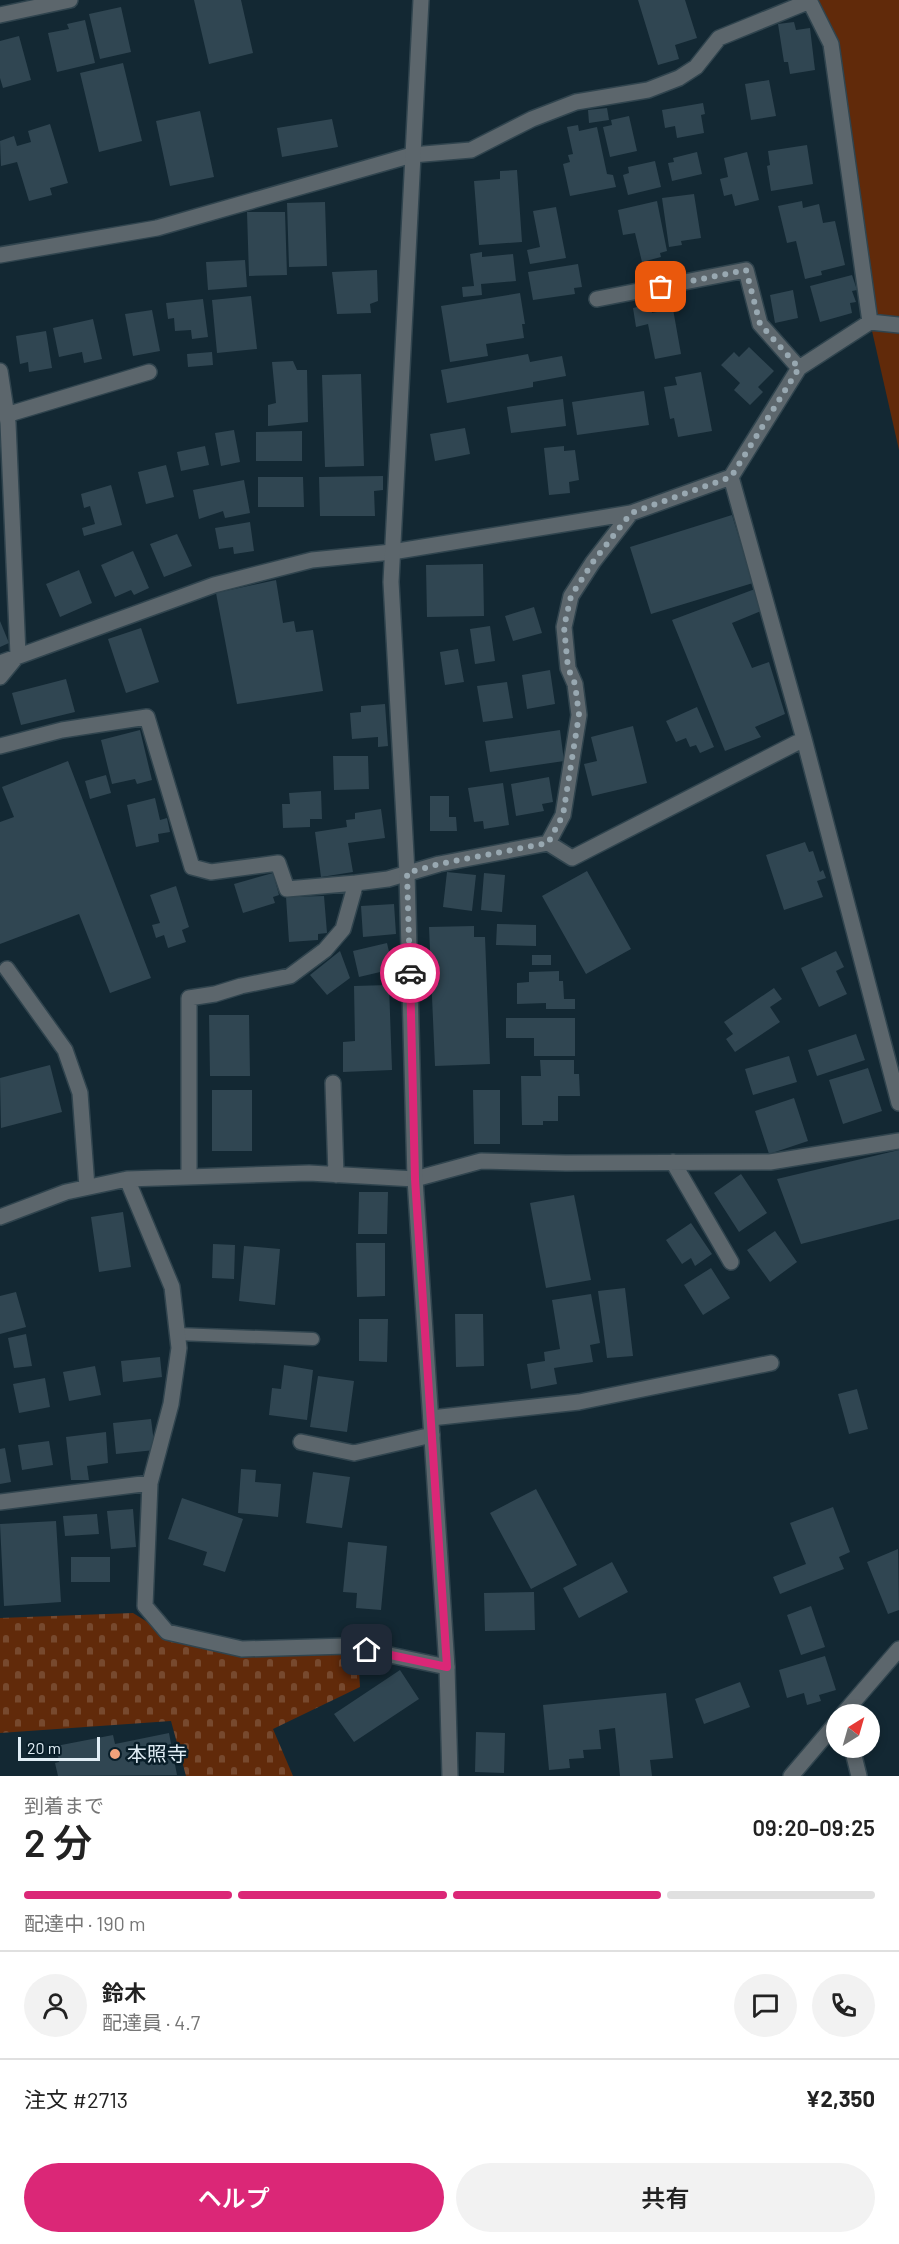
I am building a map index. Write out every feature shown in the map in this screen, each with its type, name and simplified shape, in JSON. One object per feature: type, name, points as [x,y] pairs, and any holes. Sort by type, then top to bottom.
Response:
[{"type":"street","points":[[0,15],[70,0]]},
{"type":"street","points":[[421,0],[391,582],[407,873],[415,1179],[447,1667],[450,1776]]},
{"type":"street","points":[[0,255],[157,228],[412,155],[471,150],[532,119],[576,102],[648,90],[679,78],[696,67],[719,38],[809,0],[831,44],[870,322]]},
{"type":"street","points":[[597,299],[746,270],[760,324],[799,368]]},
{"type":"street","points":[[0,663],[214,585],[312,560],[392,552],[631,513],[731,477],[799,368],[870,322],[899,325]]},
{"type":"street","points":[[0,371],[6,415],[4,441],[18,655],[0,677]]},
{"type":"street","points":[[6,415],[148,372]]},
{"type":"street","points":[[731,477],[804,739],[899,1103]]},
{"type":"street","points":[[548,843],[563,815],[579,715],[575,684],[568,668],[564,627],[571,596],[593,562],[631,513]]},
{"type":"street","points":[[0,746],[62,730],[147,717],[192,867],[211,872],[278,863],[287,889],[356,883],[548,843],[572,858],[804,739]]},
{"type":"street","points":[[189,1176],[189,998],[290,976],[325,950],[343,929],[356,883]]},
{"type":"street","points":[[7,969],[65,1050],[81,1093],[87,1187]]},
{"type":"street","points":[[333,1083],[336,1175]]},
{"type":"street","points":[[0,1217],[66,1192],[127,1179],[309,1173],[415,1179],[481,1161],[770,1162],[899,1141]]},
{"type":"street","points":[[674,1162],[731,1262]]},
{"type":"street","points":[[127,1179],[172,1287],[179,1348],[171,1404],[150,1483],[145,1606],[167,1632],[242,1649],[347,1646],[447,1667]]},
{"type":"street","points":[[430,1418],[579,1402],[771,1363]]},
{"type":"street","points":[[301,1442],[354,1454],[432,1435]]},
{"type":"street","points":[[0,1502],[150,1483]]},
{"type":"street","points":[[852,1704],[899,1649]]},
{"type":"street","points":[[791,1776],[826,1735]]},
{"type":"street","points":[[854,1758],[859,1776]]},
{"type":"lane","points":[[177,1334],[313,1339]]},
{"type":"green space","points":[[817,0],[899,0],[899,450],[870,322]]},
{"type":"green space","points":[[133,1613],[173,1638],[358,1654],[360,1687],[273,1729],[293,1776],[186,1776],[171,1721],[0,1733],[0,1618]]},
{"type":"building","points":[[194,0],[241,0],[253,53],[209,64]]},
{"type":"building","points":[[638,0],[685,0],[697,38],[675,45],[679,59],[658,65]]},
{"type":"building","points":[[121,7],[131,52],[100,59],[89,14]]},
{"type":"building","points":[[85,20],[95,63],[57,72],[48,33],[69,29],[67,24]]},
{"type":"building","points":[[794,22],[796,30],[810,28],[815,70],[790,74],[788,62],[784,62],[778,24]]},
{"type":"building","points":[[19,36],[31,80],[3,88],[0,78],[0,41]]},
{"type":"building","points":[[123,63],[142,141],[99,152],[80,73]]},
{"type":"building","points":[[769,80],[776,116],[751,120],[745,84]]},
{"type":"building","points":[[703,103],[705,114],[701,115],[704,133],[677,138],[675,126],[665,128],[662,110]]},
{"type":"building","points":[[607,108],[609,120],[589,123],[588,110]]},
{"type":"building","points":[[200,111],[214,177],[170,186],[156,121]]},
{"type":"building","points":[[629,116],[637,151],[610,157],[603,127],[612,125],[611,120]]},
{"type":"building","points":[[332,119],[338,147],[282,157],[277,128]]},
{"type":"building","points":[[50,124],[68,183],[50,188],[52,195],[29,201],[17,162],[1,166],[0,141],[14,136],[17,146],[31,142],[28,131]]},
{"type":"building","points":[[578,125],[579,131],[597,127],[607,174],[613,175],[616,187],[570,196],[563,164],[570,162],[568,155],[573,154],[567,127]]},
{"type":"building","points":[[807,145],[813,184],[771,191],[767,166],[770,165],[768,151]]},
{"type":"building","points":[[697,152],[702,174],[672,181],[668,163],[674,162],[673,158]]},
{"type":"building","points":[[747,152],[759,200],[735,206],[732,194],[724,196],[720,179],[728,177],[724,158]]},
{"type":"building","points":[[655,161],[661,187],[628,195],[623,175],[629,173],[628,167]]},
{"type":"building","points":[[517,170],[522,242],[479,245],[474,181],[500,179],[500,171]]},
{"type":"building","points":[[694,194],[701,238],[681,241],[682,245],[669,247],[662,198]]},
{"type":"building","points":[[657,201],[667,251],[660,253],[661,257],[642,262],[635,233],[623,235],[618,210]]},
{"type":"building","points":[[802,201],[803,208],[819,204],[823,223],[835,221],[845,265],[821,271],[822,275],[805,279],[796,241],[787,243],[778,206]]},
{"type":"building","points":[[325,202],[327,266],[289,267],[287,203]]},
{"type":"building","points":[[556,207],[566,258],[530,264],[527,250],[540,247],[533,211]]},
{"type":"building","points":[[247,212],[285,212],[287,275],[249,276]]},
{"type":"building","points":[[482,252],[482,257],[513,254],[516,281],[481,284],[482,295],[463,297],[462,287],[474,286],[470,254]]},
{"type":"building","points":[[245,260],[247,287],[208,290],[206,262]]},
{"type":"building","points":[[578,264],[582,287],[574,288],[575,294],[533,300],[528,272]]},
{"type":"building","points":[[377,270],[378,301],[370,304],[371,313],[337,314],[332,272]]},
{"type":"building","points":[[852,275],[857,290],[852,291],[856,302],[850,303],[852,313],[820,322],[810,286]]},
{"type":"building","points":[[793,290],[798,318],[775,323],[770,295]]},
{"type":"building","points":[[520,293],[525,324],[522,324],[524,338],[486,344],[488,356],[450,362],[441,306]]},
{"type":"building","points":[[251,296],[257,349],[217,353],[212,300]]},
{"type":"building","points":[[203,299],[208,337],[192,339],[191,330],[175,331],[174,318],[168,319],[166,303]]},
{"type":"building","points":[[650,304],[652,313],[673,309],[681,354],[655,359],[648,324],[636,327],[633,308]]},
{"type":"building","points":[[152,310],[160,351],[133,356],[125,314]]},
{"type":"building","points":[[93,319],[102,359],[84,363],[82,352],[59,357],[53,328]]},
{"type":"building","points":[[46,331],[52,368],[29,372],[28,362],[20,364],[16,336]]},
{"type":"building","points":[[749,347],[774,371],[758,387],[763,392],[750,405],[734,390],[740,383],[721,365],[734,352],[739,357]]},
{"type":"building","points":[[212,352],[213,365],[188,367],[187,354]]},
{"type":"building","points":[[528,354],[530,362],[562,356],[566,376],[533,382],[533,387],[447,403],[441,370]]},
{"type":"building","points":[[293,361],[297,370],[307,370],[308,422],[268,426],[268,405],[276,403],[272,362]]},
{"type":"building","points":[[701,372],[712,431],[678,437],[674,418],[670,419],[664,387],[677,385],[675,377]]},
{"type":"building","points":[[361,374],[364,466],[325,467],[322,375]]},
{"type":"building","points":[[644,391],[649,425],[577,435],[572,402]]},
{"type":"building","points":[[563,399],[566,426],[511,433],[507,407]]},
{"type":"building","points":[[465,428],[470,454],[435,461],[430,434]]},
{"type":"building","points":[[234,430],[240,462],[221,466],[215,433]]},
{"type":"building","points":[[302,431],[302,461],[256,461],[256,432]]},
{"type":"building","points":[[205,446],[209,465],[181,471],[177,452]]},
{"type":"building","points":[[564,446],[564,451],[575,450],[579,480],[569,482],[570,493],[549,495],[544,448]]},
{"type":"building","points":[[166,465],[174,497],[146,504],[138,472]]},
{"type":"building","points":[[383,476],[383,490],[374,491],[375,516],[320,516],[319,477]]},
{"type":"building","points":[[258,477],[303,477],[304,507],[258,507]]},
{"type":"building","points":[[244,480],[250,513],[225,518],[223,511],[199,519],[193,490]]},
{"type":"building","points":[[111,485],[122,525],[84,536],[82,528],[95,524],[90,506],[84,508],[81,494]]},
{"type":"building","points":[[732,515],[753,583],[651,614],[630,547]]},
{"type":"building","points":[[250,522],[254,551],[234,554],[233,547],[219,549],[215,528]]},
{"type":"building","points":[[177,534],[192,566],[164,577],[150,544]]},
{"type":"building","points":[[133,551],[149,588],[134,595],[131,590],[115,597],[101,565]]},
{"type":"building","points":[[483,564],[484,616],[427,617],[426,565]]},
{"type":"building","points":[[79,570],[92,603],[60,617],[46,584]]},
{"type":"building","points":[[276,580],[283,623],[294,621],[296,632],[313,630],[323,691],[237,704],[216,593]]},
{"type":"building","points":[[755,589],[761,611],[732,623],[752,668],[769,662],[785,714],[755,727],[761,737],[725,751],[672,620]]},
{"type":"building","points":[[534,607],[542,633],[513,641],[505,616]]},
{"type":"building","points":[[0,621],[9,643],[0,647]]},
{"type":"building","points":[[490,626],[495,661],[475,664],[470,629]]},
{"type":"building","points":[[141,628],[159,682],[126,693],[108,639]]},
{"type":"building","points":[[458,649],[464,682],[445,685],[440,652]]},
{"type":"building","points":[[550,670],[555,704],[527,709],[522,675]]},
{"type":"building","points":[[66,679],[75,712],[21,725],[12,693]]},
{"type":"building","points":[[507,682],[513,718],[483,722],[477,686]]},
{"type":"building","points":[[385,704],[388,746],[378,747],[378,737],[352,739],[350,713],[361,712],[361,706]]},
{"type":"building","points":[[697,707],[714,747],[700,753],[696,745],[690,747],[686,738],[676,742],[666,721]]},
{"type":"building","points":[[633,726],[647,783],[592,796],[584,764],[597,761],[591,737]]},
{"type":"building","points":[[140,730],[152,780],[137,784],[135,779],[112,784],[101,740]]},
{"type":"building","points":[[560,730],[564,761],[490,772],[485,741]]},
{"type":"building","points":[[333,756],[368,756],[369,789],[334,790]]},
{"type":"building","points":[[68,761],[151,978],[110,993],[79,914],[0,944],[0,822],[14,817],[2,787]]},
{"type":"building","points":[[106,775],[111,793],[90,799],[85,781]]},
{"type":"building","points":[[549,777],[553,802],[542,804],[544,811],[516,816],[511,784]]},
{"type":"building","points":[[503,783],[509,825],[484,829],[483,821],[474,822],[468,788]]},
{"type":"building","points":[[321,791],[322,819],[310,819],[310,827],[283,828],[282,804],[290,804],[289,793]]},
{"type":"building","points":[[430,796],[449,796],[449,817],[456,817],[457,831],[430,831]]},
{"type":"building","points":[[155,798],[160,820],[167,818],[170,832],[158,834],[159,842],[136,847],[127,805]]},
{"type":"building","points":[[381,809],[385,838],[348,843],[353,872],[321,877],[315,832],[347,827],[346,820],[355,819],[355,813]]},
{"type":"building","points":[[805,842],[809,852],[813,851],[820,872],[823,870],[826,878],[817,881],[823,897],[784,910],[766,855]]},
{"type":"building","points":[[587,871],[631,949],[586,974],[542,896]]},
{"type":"building","points":[[447,872],[476,875],[472,911],[443,907]]},
{"type":"building","points":[[273,873],[279,895],[273,897],[275,903],[243,913],[234,884]]},
{"type":"building","points":[[484,873],[505,875],[502,912],[481,910]]},
{"type":"building","points":[[176,886],[189,927],[182,930],[186,942],[168,948],[164,935],[156,938],[152,925],[160,923],[150,895]]},
{"type":"building","points":[[324,896],[327,933],[318,934],[318,940],[289,942],[286,897]]},
{"type":"building","points":[[394,904],[396,934],[363,937],[361,906]]},
{"type":"building","points":[[497,924],[536,925],[536,946],[496,945]]},
{"type":"building","points":[[474,926],[474,937],[485,937],[490,1064],[435,1066],[429,927]]},
{"type":"building","points":[[387,943],[393,969],[359,977],[353,951]]},
{"type":"building","points":[[340,951],[350,978],[327,995],[310,975]]},
{"type":"building","points":[[836,951],[844,967],[836,971],[847,994],[819,1007],[801,968]]},
{"type":"building","points":[[532,955],[551,955],[551,965],[532,965]]},
{"type":"building","points":[[559,971],[559,981],[563,981],[564,999],[575,999],[575,1009],[546,1009],[546,1003],[517,1004],[517,983],[529,982],[529,972]]},
{"type":"building","points":[[389,985],[392,1070],[343,1072],[343,1042],[355,1041],[354,986]]},
{"type":"building","points":[[774,988],[782,999],[770,1007],[780,1022],[735,1052],[726,1039],[733,1034],[724,1022]]},
{"type":"building","points":[[209,1015],[249,1015],[250,1076],[210,1076]]},
{"type":"building","points":[[506,1018],[575,1018],[575,1056],[534,1056],[534,1038],[506,1038]]},
{"type":"building","points":[[856,1034],[865,1060],[817,1076],[808,1050]]},
{"type":"building","points":[[789,1056],[797,1082],[753,1095],[745,1069]]},
{"type":"building","points":[[540,1060],[574,1060],[574,1074],[579,1074],[580,1096],[558,1096],[558,1121],[543,1121],[543,1125],[522,1125],[521,1076],[541,1076]]},
{"type":"building","points":[[50,1065],[62,1112],[1,1128],[0,1078]]},
{"type":"building","points":[[868,1068],[882,1111],[843,1124],[829,1080]]},
{"type":"building","points":[[212,1090],[252,1090],[252,1151],[212,1151]]},
{"type":"building","points":[[473,1090],[500,1090],[500,1144],[474,1144]]},
{"type":"building","points":[[794,1098],[808,1141],[769,1154],[755,1111]]},
{"type":"building","points":[[899,1150],[899,1219],[801,1244],[777,1179]]},
{"type":"building","points":[[741,1174],[767,1213],[739,1232],[714,1193]]},
{"type":"building","points":[[359,1192],[388,1192],[387,1234],[358,1234]]},
{"type":"building","points":[[574,1195],[591,1280],[546,1288],[530,1203]]},
{"type":"building","points":[[123,1212],[131,1267],[99,1272],[91,1217]]},
{"type":"building","points":[[691,1223],[712,1254],[695,1266],[691,1258],[682,1264],[666,1240]]},
{"type":"building","points":[[775,1231],[797,1262],[770,1282],[747,1250]]},
{"type":"building","points":[[356,1243],[385,1243],[385,1296],[357,1297]]},
{"type":"building","points":[[213,1244],[235,1245],[234,1279],[212,1278]]},
{"type":"building","points":[[244,1246],[280,1249],[275,1305],[239,1301]]},
{"type":"building","points":[[711,1268],[730,1298],[703,1315],[684,1285]]},
{"type":"building","points":[[625,1288],[633,1356],[607,1358],[598,1291]]},
{"type":"building","points":[[16,1292],[26,1327],[0,1334],[0,1296]]},
{"type":"building","points":[[591,1294],[600,1343],[590,1345],[593,1362],[554,1368],[557,1384],[531,1389],[527,1364],[545,1361],[544,1352],[560,1349],[552,1300]]},
{"type":"building","points":[[455,1314],[483,1314],[484,1366],[456,1367]]},
{"type":"building","points":[[359,1319],[388,1319],[387,1362],[359,1361]]},
{"type":"building","points":[[26,1334],[32,1366],[14,1368],[8,1338]]},
{"type":"building","points":[[160,1357],[162,1377],[123,1382],[121,1361]]},
{"type":"building","points":[[284,1365],[313,1370],[307,1420],[269,1415],[272,1388],[281,1389]]},
{"type":"building","points":[[95,1366],[101,1395],[69,1401],[63,1372]]},
{"type":"building","points":[[318,1376],[354,1381],[347,1432],[310,1427]]},
{"type":"building","points":[[45,1378],[50,1407],[19,1413],[13,1384]]},
{"type":"building","points":[[857,1389],[868,1429],[849,1434],[838,1394]]},
{"type":"building","points":[[151,1419],[155,1450],[116,1454],[113,1423]]},
{"type":"building","points":[[106,1432],[108,1463],[87,1466],[89,1480],[71,1480],[66,1437]]},
{"type":"building","points":[[49,1441],[53,1465],[22,1470],[18,1445]]},
{"type":"building","points":[[5,1448],[11,1482],[0,1484],[0,1449]]},
{"type":"building","points":[[241,1469],[256,1470],[255,1482],[281,1484],[278,1517],[238,1513]]},
{"type":"building","points":[[313,1472],[350,1477],[342,1528],[306,1523]]},
{"type":"building","points":[[536,1489],[577,1565],[531,1589],[490,1513]]},
{"type":"building","points":[[182,1498],[243,1519],[225,1572],[203,1565],[207,1552],[168,1539]]},
{"type":"building","points":[[833,1507],[850,1552],[839,1557],[844,1569],[780,1594],[773,1577],[806,1564],[790,1523]]},
{"type":"building","points":[[133,1509],[136,1547],[111,1549],[107,1511]]},
{"type":"building","points":[[97,1514],[99,1534],[65,1536],[63,1516]]},
{"type":"building","points":[[56,1521],[61,1602],[4,1606],[0,1524]]},
{"type":"building","points":[[348,1542],[387,1546],[381,1610],[356,1608],[357,1593],[343,1592]]},
{"type":"building","points":[[898,1549],[899,1610],[888,1614],[867,1562]]},
{"type":"building","points":[[71,1557],[110,1557],[110,1582],[71,1582]]},
{"type":"building","points":[[612,1562],[628,1592],[579,1618],[563,1588]]},
{"type":"building","points":[[534,1592],[535,1630],[485,1631],[484,1593]]},
{"type":"building","points":[[811,1606],[825,1647],[801,1655],[787,1615]]},
{"type":"building","points":[[825,1656],[836,1690],[819,1695],[821,1701],[807,1705],[804,1693],[787,1698],[779,1670]]},
{"type":"building","points":[[400,1670],[419,1699],[354,1742],[334,1714]]},
{"type":"building","points":[[740,1682],[750,1707],[704,1724],[695,1699]]},
{"type":"building","points":[[666,1693],[673,1758],[650,1760],[652,1776],[620,1776],[615,1728],[599,1730],[601,1749],[583,1750],[584,1758],[569,1759],[570,1768],[549,1770],[543,1705]]},
{"type":"building","points":[[476,1732],[505,1733],[504,1773],[475,1772]]},
{"type":"building","name":"本照寺","points":[[169,1733],[177,1775],[58,1776],[55,1763],[59,1762],[56,1746],[113,1735],[115,1744]]},
{"type":"way so far","points":[[410,973],[407,873],[439,864],[548,843],[563,815],[579,715],[575,684],[568,668],[564,627],[571,596],[593,562],[631,513],[731,477],[799,368],[760,324],[746,270],[661,287]]},
{"type":"place","name":"本照寺","points":[[115,1754]]},
{"type":"route","points":[[367,1650],[447,1667],[415,1179],[410,973]]}]
